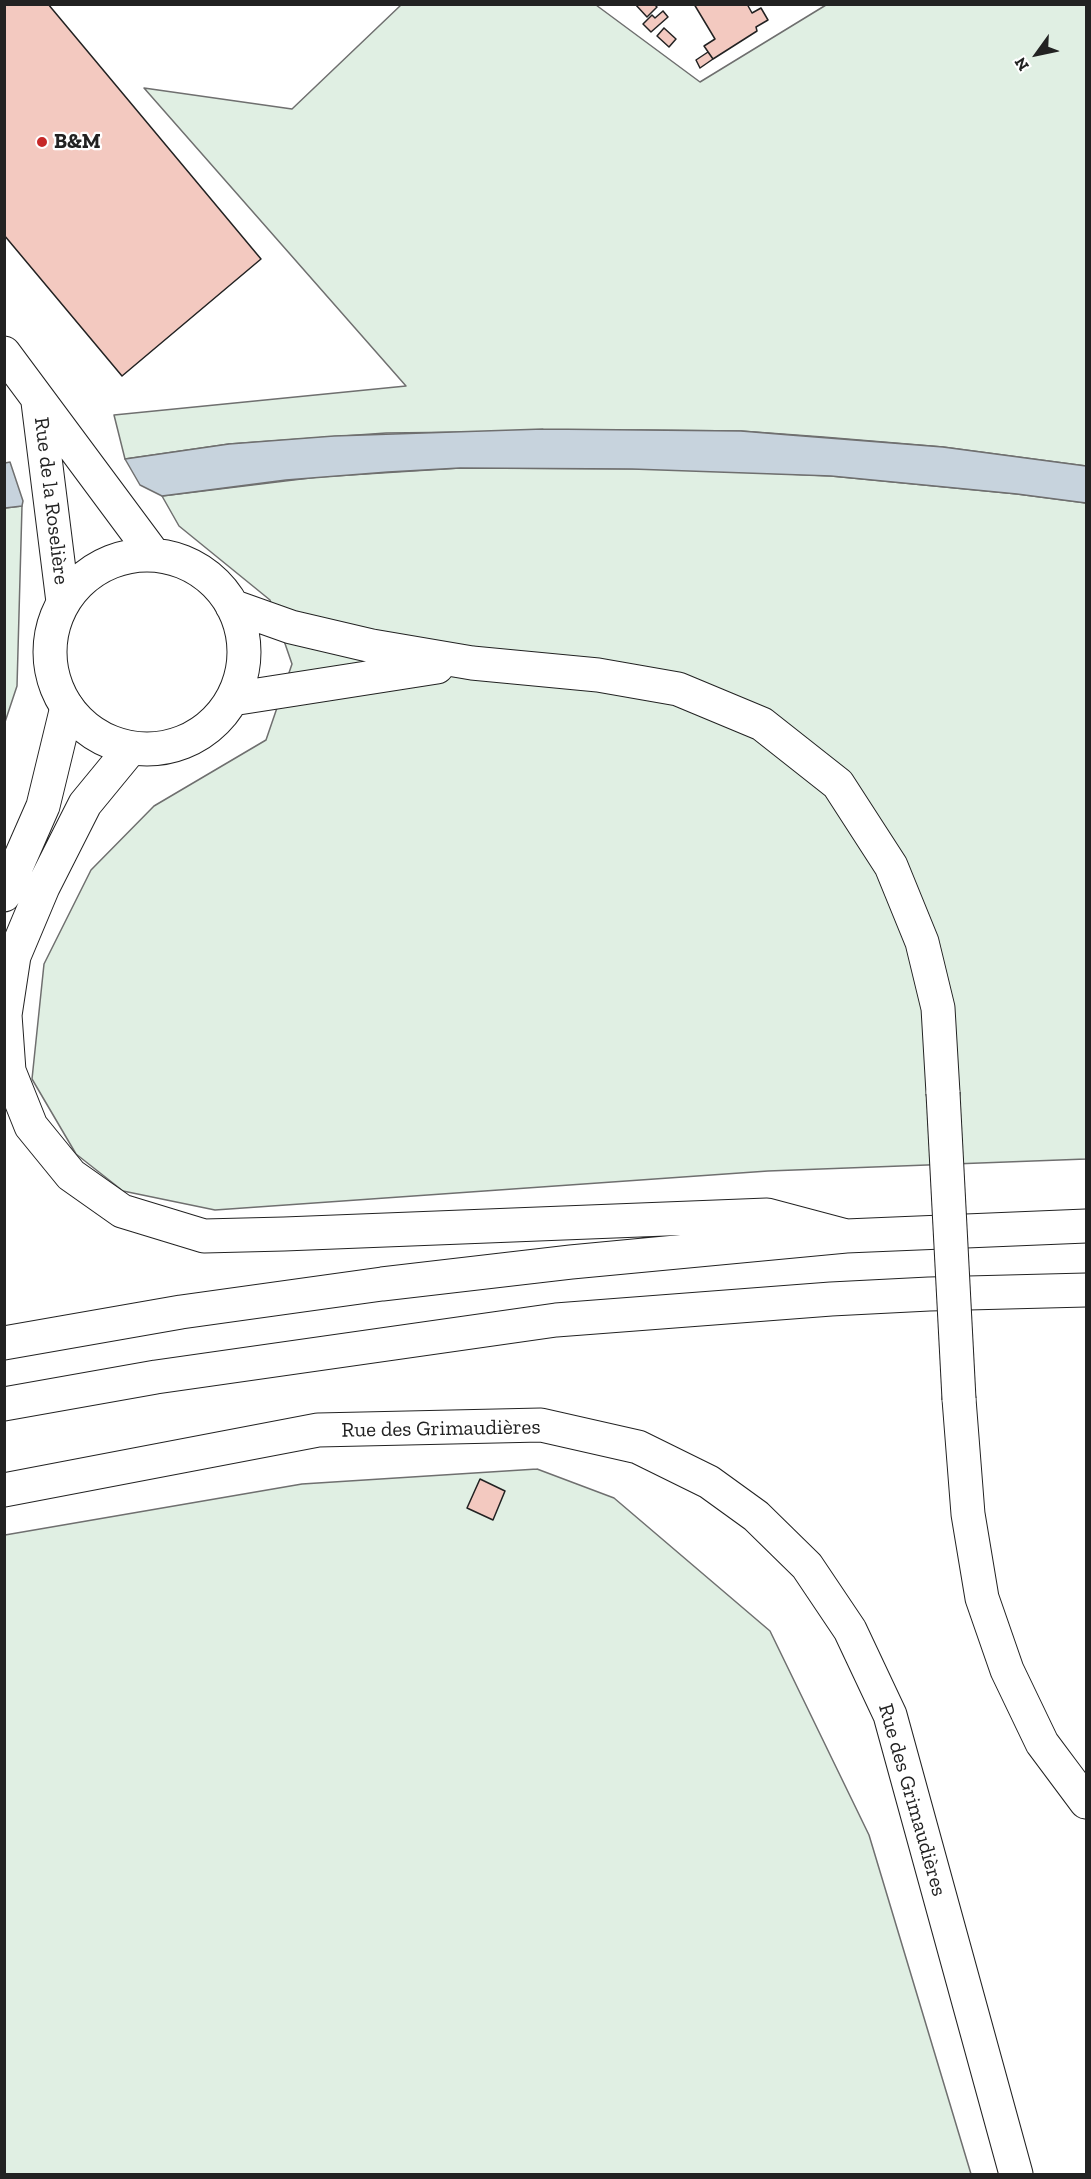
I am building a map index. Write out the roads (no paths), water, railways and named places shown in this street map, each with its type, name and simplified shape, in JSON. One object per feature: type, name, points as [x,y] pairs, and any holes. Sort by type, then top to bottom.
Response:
[{"type":"main road","name":"Rue de la Roselière","points":[[4,353],[154,555]]},
{"type":"main road","name":"Rue de la Roselière","points":[[38,400],[63,602]]},
{"type":"main road","points":[[154,555],[185,563],[212,580],[232,606],[243,636],[243,669],[232,699],[214,723],[189,740],[161,748],[131,748],[106,741],[84,727],[67,707],[54,682],[49,655],[52,627],[63,602],[80,581],[102,566],[127,557],[154,555]]},
{"type":"main road","points":[[232,606],[291,627],[372,646],[472,663],[598,675],[678,689],[762,724],[838,784],[891,866],[922,942],[938,1008],[959,1399],[968,1514],[982,1598],[1007,1670],[1041,1743],[1086,1802]]},
{"type":"main road","points":[[232,699],[472,663]]},
{"type":"main road","points":[[4,895],[43,806],[67,707]]},
{"type":"main road","points":[[131,748],[85,804],[44,887],[14,956],[5,1016],[9,1071],[31,1126],[71,1175],[123,1210],[204,1236],[767,1215],[846,1236]]},
{"type":"main road","points":[[4,1343],[181,1312],[382,1284],[571,1262],[846,1236],[1086,1226]]},
{"type":"main road","points":[[4,1404],[156,1377],[556,1320],[831,1299],[1086,1290]]},
{"type":"main road","name":"Rue des Grimaudières","points":[[4,1490],[318,1430],[541,1425],[638,1447],[709,1482],[756,1516],[807,1566],[850,1630],[890,1715],[1016,2175]]},
{"type":"place","name":"B&M","points":[[42,142]]}]
